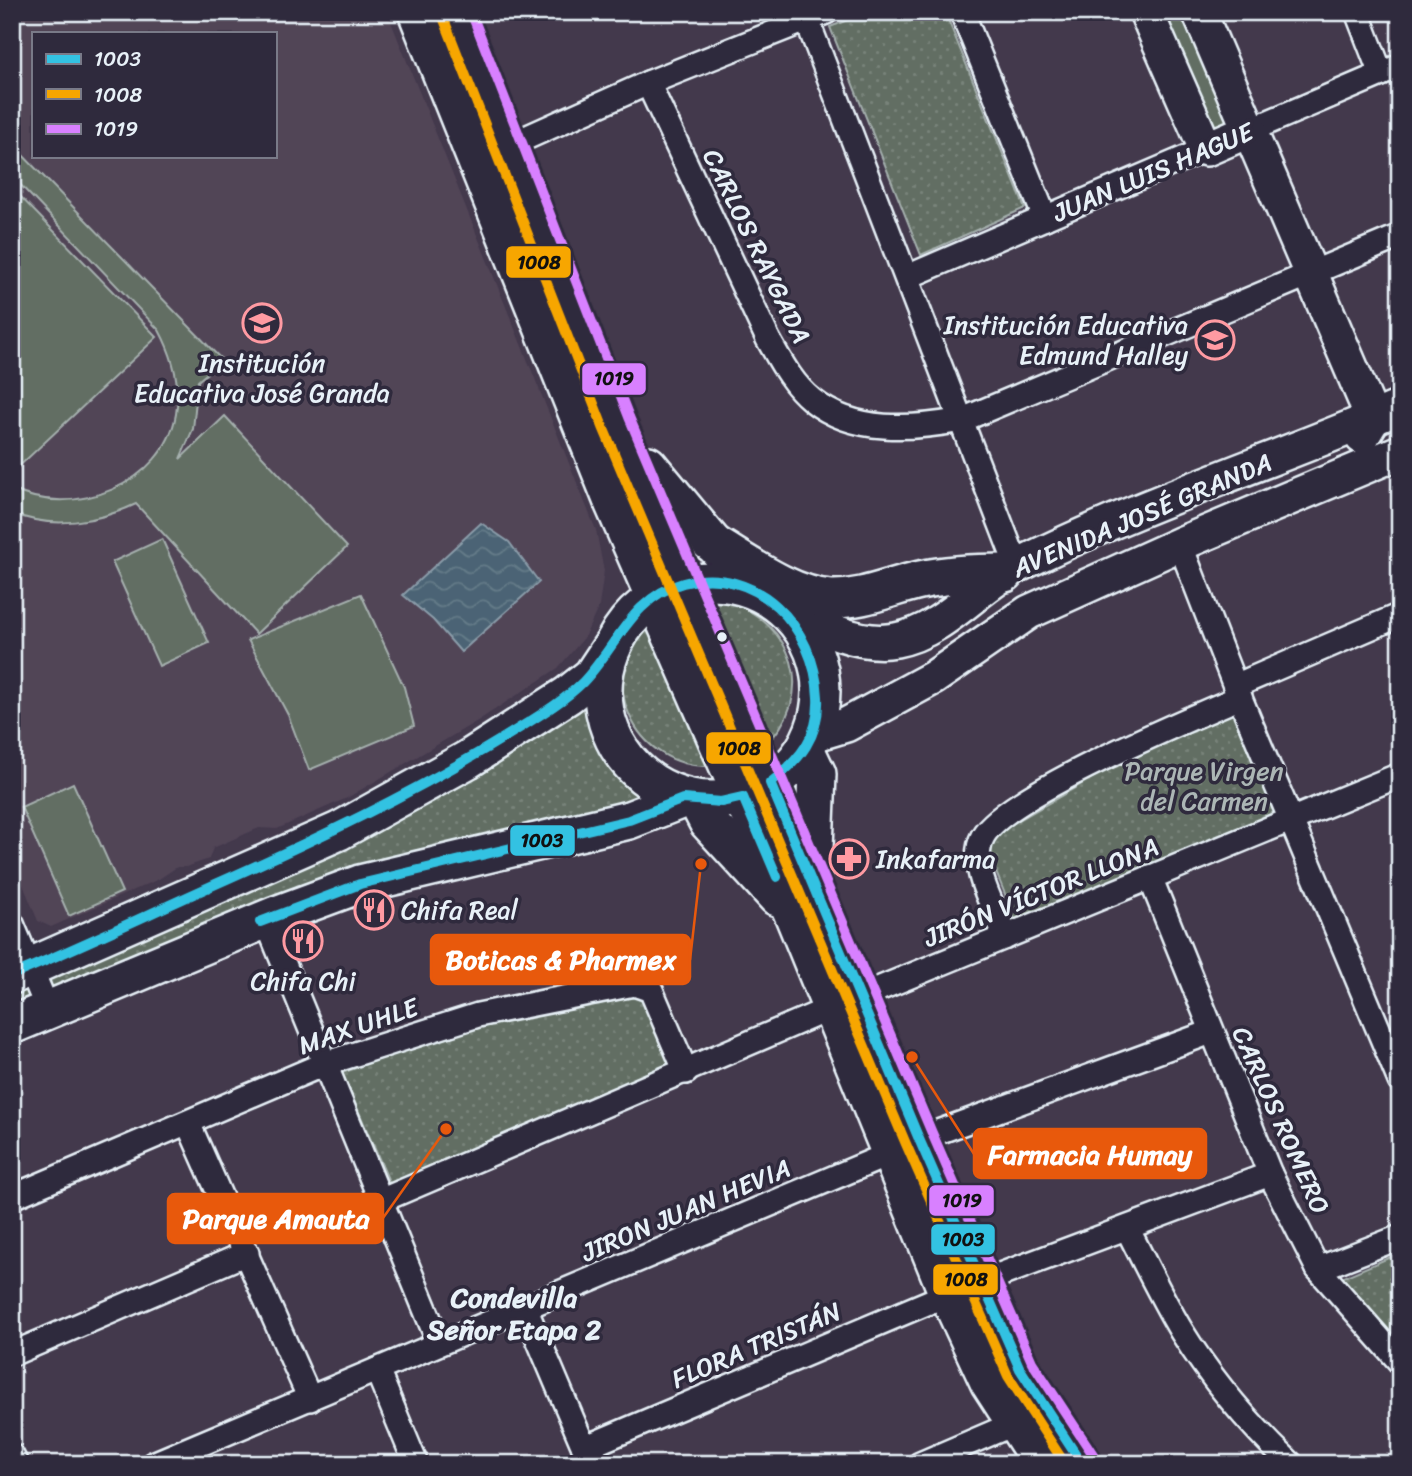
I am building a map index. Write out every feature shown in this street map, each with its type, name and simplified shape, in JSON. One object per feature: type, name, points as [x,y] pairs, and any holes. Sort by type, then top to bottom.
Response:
[{"type":"main road","points":[[417,12],[613,502],[669,589]]},
{"type":"main road","points":[[456,12],[616,422],[669,589],[756,790],[794,916]]},
{"type":"main road","points":[[1146,12],[1206,149]]},
{"type":"main road","points":[[1199,12],[1312,275],[1386,413],[1336,479]]},
{"type":"main road","name":"JUAN LUIS HAGUE","points":[[1206,149],[1250,130]]},
{"type":"main road","name":"AVENIDA JOSÉ GRANDA","points":[[766,596],[834,631],[875,641],[895,640],[920,632],[945,618],[1011,570],[1100,529],[1386,413]]},
{"type":"main road","points":[[616,422],[710,542],[793,620],[806,641],[818,688],[811,742],[817,774],[812,883]]},
{"type":"main road","name":"AVENIDA JOSÉ GRANDA","points":[[811,742],[933,678],[1030,612],[1180,544],[1400,452]]},
{"type":"main road","points":[[613,502],[626,583],[618,635],[605,670],[604,694],[617,739],[643,772],[690,800],[794,916],[845,1002]]},
{"type":"main road","points":[[710,542],[785,584],[830,599],[863,598],[919,580],[1011,570]]},
{"type":"main road","points":[[21,971],[339,831],[467,760],[568,695],[592,676],[618,635],[669,589],[732,582],[766,596]]},
{"type":"main road","points":[[12,1025],[360,884],[629,820],[690,800],[721,802],[756,790],[811,742]]},
{"type":"main road","points":[[756,790],[812,883],[845,1002],[965,1288],[989,1382],[1013,1424],[1042,1464]]},
{"type":"main road","points":[[965,1288],[1083,1464]]},
{"type":"street","points":[[962,12],[1045,218]]},
{"type":"street","points":[[1357,12],[1390,70]]},
{"type":"street","points":[[510,145],[648,83],[816,16],[907,277],[962,420],[1011,570]]},
{"type":"street","name":"JUAN LUIS HAGUE","points":[[1250,130],[1390,70]]},
{"type":"street","name":"CARLOS RAYGADA","points":[[648,83],[768,339],[787,372],[812,400],[841,416],[876,426],[920,428],[962,420],[1400,236]]},
{"type":"street","name":"JUAN LUIS HAGUE","points":[[907,277],[1206,149]]},
{"type":"street","points":[[1180,544],[1238,691],[1397,1068]]},
{"type":"street","points":[[1006,937],[978,865],[983,836],[1013,809],[1111,754],[1400,615]]},
{"type":"street","name":"JIRÓN VÍCTOR LLONA","points":[[380,1200],[686,1072],[845,1002],[1400,775]]},
{"type":"street","name":"CARLOS ROMERO","points":[[1150,877],[1270,1174],[1318,1269],[1400,1362]]},
{"type":"street","points":[[266,920],[439,1343]]},
{"type":"street","points":[[12,923],[21,971],[48,1010]]},
{"type":"street","name":"MAX UHLE","points":[[12,1197],[324,1064],[478,1015],[634,984],[651,990],[686,1072]]},
{"type":"street","name":"JIRON JUAN HEVIA","points":[[153,1464],[905,1146],[1211,1032]]},
{"type":"street","points":[[188,1123],[310,1399]]},
{"type":"street","name":"FLORA TRISTÁN","points":[[588,1456],[965,1288],[1270,1174]]},
{"type":"street","points":[[1127,1228],[1182,1333],[1248,1417],[1291,1464]]},
{"type":"street","points":[[1318,1269],[1400,1237]]},
{"type":"street","points":[[12,1354],[247,1253]]},
{"type":"street","points":[[525,1308],[588,1456]]},
{"type":"street","points":[[377,1370],[416,1464]]},
{"type":"street","points":[[919,1464],[1013,1424]]},
{"type":"street","points":[[12,1456],[16,1464]]},
{"type":"shaded area","name":"Institución Educativa José Granda","points":[[12,12],[387,12],[596,530],[604,571],[599,606],[584,638],[558,668],[479,720],[347,798],[277,829],[259,828],[213,848],[209,859],[186,867],[177,867],[159,879],[51,927],[38,921],[12,858]]},
{"type":"green space","points":[[867,12],[945,12],[1025,208],[921,255],[830,27]]},
{"type":"green space","points":[[1157,12],[1183,12],[1230,126],[1208,136]]},
{"type":"green space","points":[[12,144],[222,360],[198,381],[193,429],[180,459],[225,416],[347,547],[256,634],[136,504],[75,522],[43,521],[12,513],[12,489],[36,498],[62,500],[88,497],[135,477],[154,460],[168,439],[176,414],[177,381],[172,360],[159,330],[12,176]]},
{"type":"green space","points":[[12,188],[157,337],[12,473]]},
{"type":"green space","points":[[162,539],[209,643],[159,666],[112,562]]},
{"type":"green space","points":[[361,594],[404,687],[414,726],[309,770],[288,715],[248,640]]},
{"type":"green space","points":[[724,599],[748,610],[768,625],[782,642],[791,662],[794,683],[791,705],[781,727],[763,748],[701,600]]},
{"type":"green space","points":[[652,618],[715,766],[686,764],[661,753],[642,736],[629,715],[623,690],[624,665],[634,640]]},
{"type":"green space","points":[[588,696],[594,698],[604,729],[619,754],[638,777],[662,798],[12,1010],[12,980]]},
{"type":"green space","name":"Parque Virgen del Carmen","points":[[1236,706],[1281,817],[1019,929],[986,847],[993,835],[1127,758]]},
{"type":"green space","points":[[73,783],[122,892],[69,916],[21,807]]},
{"type":"green space","points":[[644,995],[674,1067],[390,1184],[342,1073],[425,1043],[491,1025]]},
{"type":"green space","points":[[1400,1253],[1400,1347],[1339,1279]]},
{"type":"water","points":[[481,523],[509,542],[539,582],[461,652],[433,620],[403,595]]},
{"type":"transit line","name":"1019","points":[[471,12],[629,417],[932,1133],[1032,1362],[1094,1456]]},
{"type":"transit line","name":"1008","points":[[443,17],[603,427],[906,1144],[1008,1376],[1065,1464]]},
{"type":"transit line","name":"1003","points":[[12,975],[322,835],[403,795],[482,751],[545,712],[583,682],[626,625],[650,600],[665,590],[683,583],[710,580],[735,583],[757,592],[777,607],[793,625],[806,647],[814,671],[818,697],[816,724],[806,746],[770,783],[919,1139],[1020,1369],[1082,1464]]},
{"type":"transit line","name":"1003","points":[[260,922],[360,884],[629,820],[683,799],[721,802],[743,797],[777,877]]},
{"type":"place","name":"Institución Educativa José Granda","points":[[262,323]]},
{"type":"place","name":"Institución Educativa Edmund Halley","points":[[1215,340]]},
{"type":"place","name":"Inkafarma","points":[[849,859]]},
{"type":"place","name":"Boticas & Pharmex","points":[[701,864]]},
{"type":"place","name":"Chifa Real","points":[[374,910]]},
{"type":"place","name":"Chifa Chi","points":[[303,941]]},
{"type":"place","name":"Farmacia Humay","points":[[912,1057]]},
{"type":"place","name":"Parque Amauta","points":[[446,1129]]},
{"type":"district","name":"Condevilla Señor Etapa 2","points":[[514,1313]]}]
